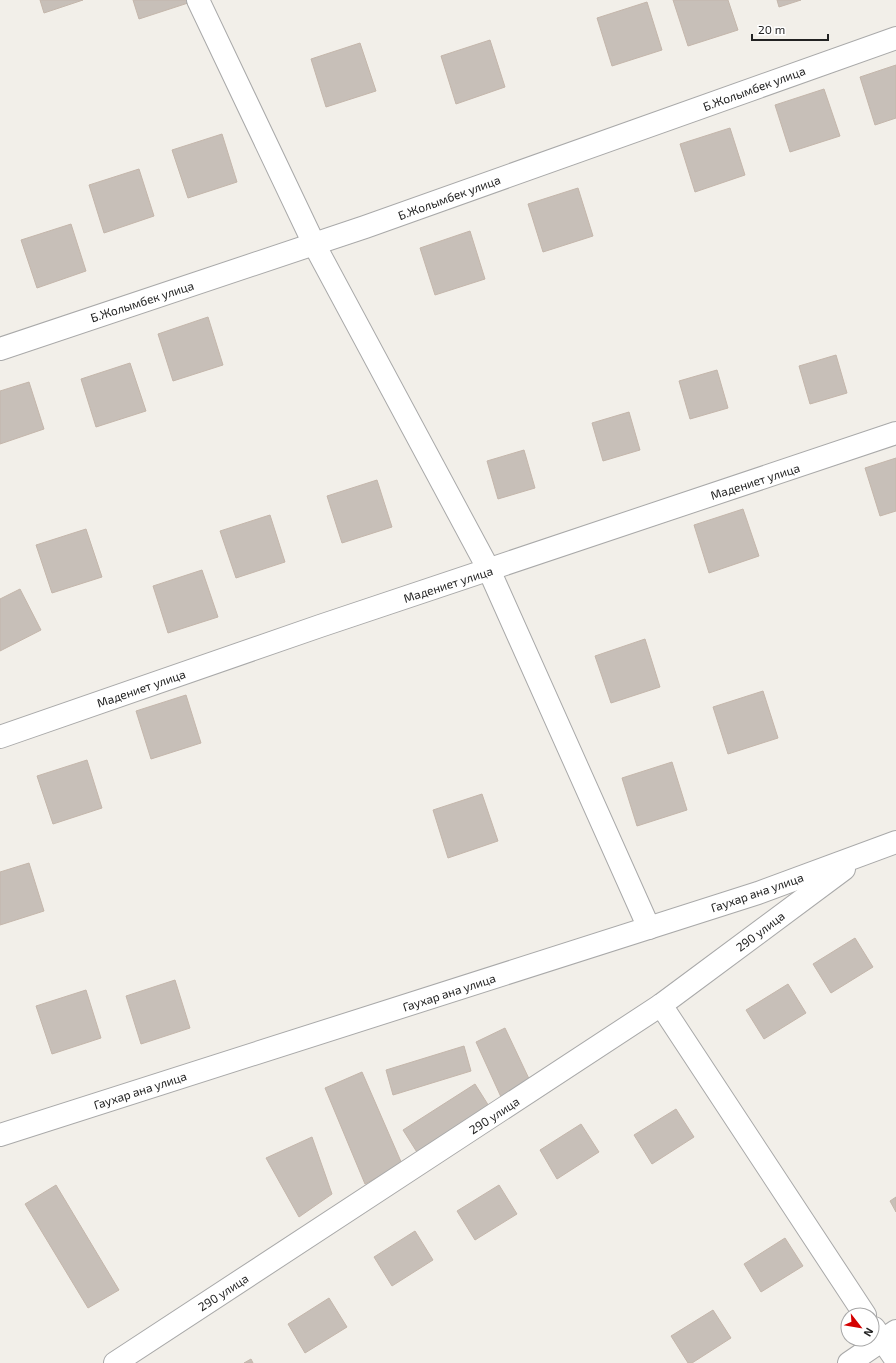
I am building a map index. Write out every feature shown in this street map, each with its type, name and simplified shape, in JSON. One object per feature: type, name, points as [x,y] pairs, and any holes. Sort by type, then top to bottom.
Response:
[{"type":"street","points":[[198,0],[314,244],[488,570],[649,928]]},
{"type":"street","name":"Б.Жолымбек улица","points":[[0,349],[314,244],[896,38]]},
{"type":"street","name":"Мадениет улица","points":[[0,737],[327,624],[896,434]]},
{"type":"street","name":"Гаухар ана улица","points":[[0,1135],[758,893],[896,842]]},
{"type":"street","name":"290 улица","points":[[115,1363],[661,1005],[864,854]]},
{"type":"street","points":[[661,1005],[860,1307]]},
{"type":"street","points":[[849,1363],[883,1332],[896,1360]]},
{"type":"building","points":[[40,0],[83,0],[44,13]]},
{"type":"building","points":[[133,0],[188,0],[188,3],[139,19]]},
{"type":"building","points":[[673,0],[728,0],[738,30],[688,46]]},
{"type":"building","points":[[777,0],[801,0],[779,7]]},
{"type":"building","points":[[647,2],[662,50],[612,66],[597,18]]},
{"type":"building","points":[[490,40],[505,87],[456,104],[441,56]]},
{"type":"building","points":[[360,43],[376,91],[326,107],[311,59]]},
{"type":"building","points":[[896,65],[896,118],[875,125],[860,77]]},
{"type":"building","points":[[824,89],[840,136],[790,152],[775,105]]},
{"type":"building","points":[[730,128],[745,175],[695,192],[680,144]]},
{"type":"building","points":[[222,134],[237,182],[188,198],[172,150]]},
{"type":"building","points":[[139,169],[154,216],[104,233],[89,185]]},
{"type":"building","points":[[578,188],[593,236],[543,252],[528,204]]},
{"type":"building","points":[[71,224],[86,271],[37,288],[21,240]]},
{"type":"building","points":[[470,231],[485,279],[435,295],[420,248]]},
{"type":"building","points":[[208,317],[223,365],[173,381],[158,334]]},
{"type":"building","points":[[836,355],[847,393],[810,404],[799,366]]},
{"type":"building","points":[[130,363],[146,411],[96,427],[81,379]]},
{"type":"building","points":[[717,370],[728,408],[690,419],[679,381]]},
{"type":"building","points":[[29,382],[44,429],[0,444],[0,391]]},
{"type":"building","points":[[629,412],[640,450],[603,461],[592,423]]},
{"type":"building","points":[[524,450],[535,488],[498,499],[487,461]]},
{"type":"building","points":[[896,458],[896,511],[880,516],[865,468]]},
{"type":"building","points":[[377,480],[392,527],[342,543],[327,496]]},
{"type":"building","points":[[743,509],[759,556],[709,573],[694,525]]},
{"type":"building","points":[[270,515],[285,562],[236,578],[220,531]]},
{"type":"building","points":[[86,529],[102,577],[52,593],[36,545]]},
{"type":"building","points":[[202,570],[218,617],[168,633],[153,586]]},
{"type":"building","points":[[20,589],[41,630],[0,651],[0,599]]},
{"type":"building","points":[[645,639],[660,687],[611,703],[595,656]]},
{"type":"building","points":[[763,691],[778,738],[728,754],[713,707]]},
{"type":"building","points":[[186,695],[201,743],[151,759],[136,711]]},
{"type":"building","points":[[87,760],[102,808],[53,824],[37,776]]},
{"type":"building","points":[[672,762],[687,810],[637,826],[622,778]]},
{"type":"building","points":[[482,794],[498,841],[448,858],[433,810]]},
{"type":"building","points":[[29,863],[44,911],[0,925],[0,872]]},
{"type":"building","points":[[855,938],[873,967],[831,993],[813,964]]},
{"type":"building","points":[[175,980],[190,1028],[141,1044],[126,996]]},
{"type":"building","points":[[788,984],[806,1013],[764,1039],[746,1010]]},
{"type":"building","points":[[86,990],[101,1038],[52,1054],[36,1006]]},
{"type":"building","points":[[505,1028],[531,1083],[501,1097],[476,1042]]},
{"type":"building","points":[[464,1046],[471,1071],[393,1095],[386,1070]]},
{"type":"building","points":[[362,1072],[402,1164],[365,1184],[325,1088]]},
{"type":"building","points":[[475,1084],[492,1111],[420,1157],[403,1130]]},
{"type":"building","points":[[676,1109],[694,1137],[652,1164],[634,1135]]},
{"type":"building","points":[[581,1124],[599,1152],[557,1179],[540,1150]]},
{"type":"building","points":[[312,1137],[332,1194],[299,1217],[266,1158]]},
{"type":"building","points":[[56,1185],[119,1290],[88,1308],[25,1204]]},
{"type":"building","points":[[499,1185],[517,1214],[475,1240],[457,1211]]},
{"type":"building","points":[[896,1197],[896,1212],[890,1201]]},
{"type":"building","points":[[415,1231],[433,1260],[392,1286],[374,1257]]},
{"type":"building","points":[[785,1238],[803,1266],[761,1292],[744,1264]]},
{"type":"building","points":[[329,1298],[347,1327],[305,1353],[288,1324]]},
{"type":"building","points":[[713,1310],[731,1338],[692,1363],[688,1363],[671,1336]]},
{"type":"building","points":[[251,1359],[253,1363],[244,1363]]}]
